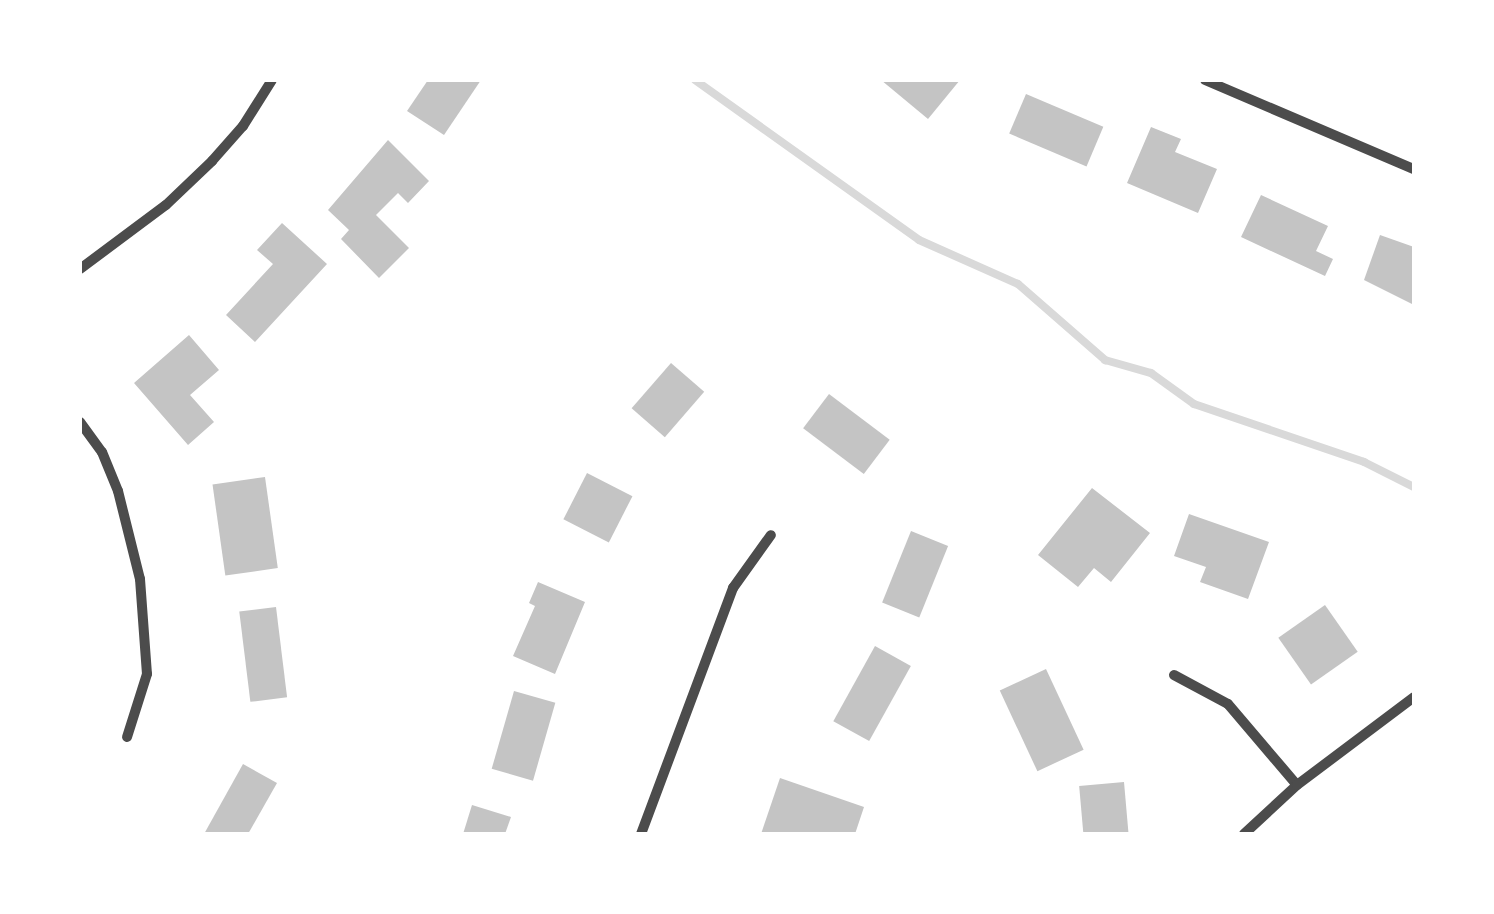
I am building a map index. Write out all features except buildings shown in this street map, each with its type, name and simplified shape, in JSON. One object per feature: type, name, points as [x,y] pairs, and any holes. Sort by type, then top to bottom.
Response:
[{"type":"street","points":[[80,269],[166,205],[212,161],[243,126],[272,80]]},
{"type":"street","points":[[1205,80],[1414,169]]},
{"type":"street","points":[[80,422],[102,452],[118,491],[140,579],[147,674],[127,737]]},
{"type":"street","points":[[641,834],[733,588],[771,535]]},
{"type":"street","points":[[1174,675],[1228,704],[1297,785]]},
{"type":"street","points":[[1244,834],[1297,785],[1414,697]]},
{"type":"waterway","points":[[695,80],[919,240],[1018,284],[1105,360],[1151,373],[1194,404],[1364,462],[1414,487]]}]
